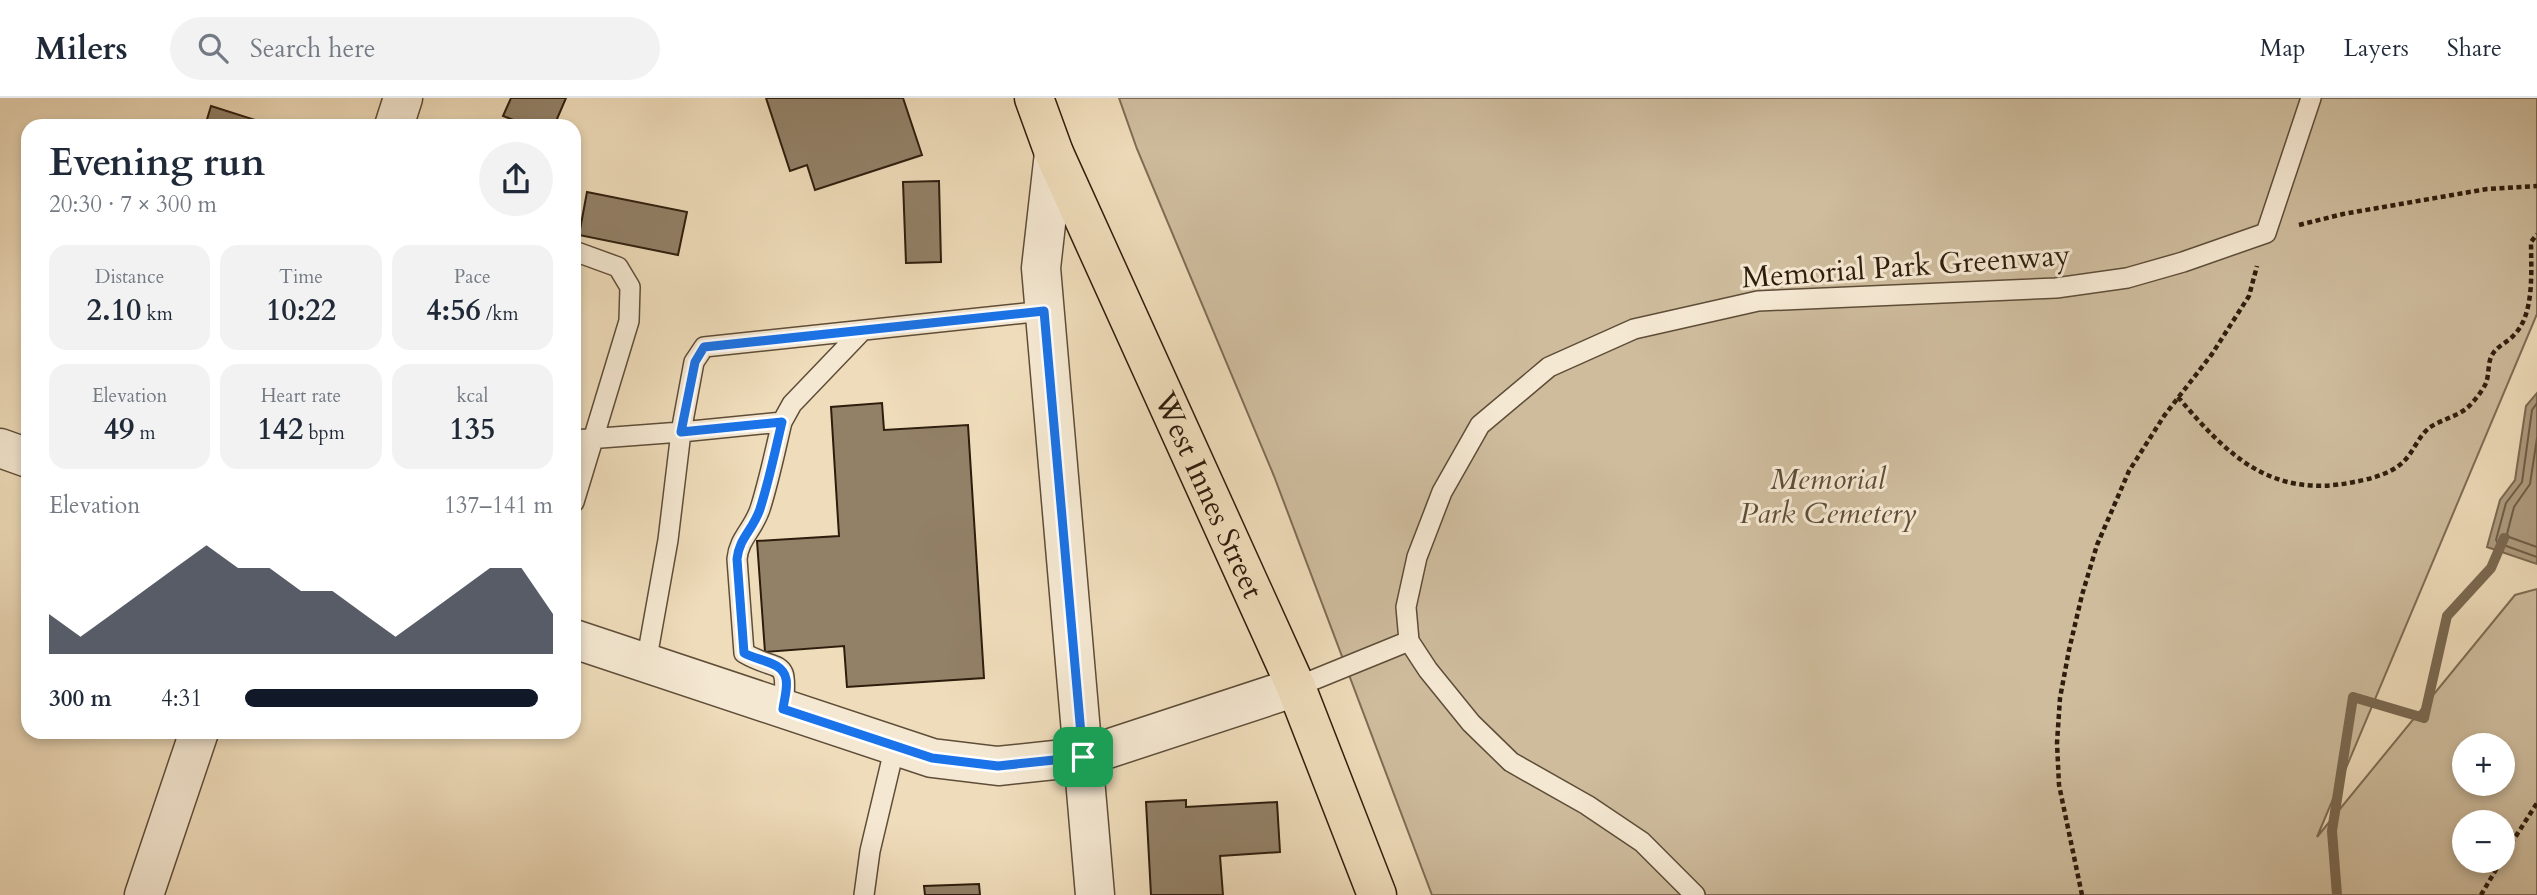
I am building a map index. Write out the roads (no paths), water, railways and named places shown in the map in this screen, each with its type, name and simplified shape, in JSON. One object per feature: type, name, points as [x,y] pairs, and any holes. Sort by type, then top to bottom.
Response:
[{"type":"main road","name":"West Innes Street","points":[[1034,98],[1054,153],[1296,687],[1377,895]]},
{"type":"street","points":[[396,119],[403,98]]},
{"type":"street","points":[[1054,153],[1041,268],[1095,895]]},
{"type":"street","points":[[0,448],[21,456]]},
{"type":"street","points":[[581,641],[932,758],[998,766],[1083,757],[1296,687]]},
{"type":"street","points":[[144,895],[197,739]]},
{"type":"lane","name":"Memorial Park Greenway","points":[[1695,895],[1642,842],[1511,762],[1471,723],[1409,641],[1406,607],[1417,557],[1442,492],[1480,425],[1549,367],[1634,329],[1758,302],[2056,288],[2115,280],[2183,262],[2266,233],[2311,98]]},
{"type":"lane","points":[[581,254],[618,267],[630,287],[629,321],[584,440],[581,459]]},
{"type":"lane","points":[[646,663],[668,540],[681,432],[695,362],[704,347],[1044,311]]},
{"type":"lane","points":[[783,709],[786,680],[782,671],[775,664],[753,659],[744,653],[738,544],[750,531],[759,510],[782,422],[792,404],[860,332]]},
{"type":"lane","points":[[584,440],[782,422]]},
{"type":"lane","points":[[1296,687],[1409,641]]},
{"type":"lane","points":[[864,895],[870,851],[895,746]]},
{"type":"water","points":[[2537,393],[2537,564],[2487,547],[2500,500],[2515,480],[2526,406]]},
{"type":"waterway","points":[[2337,895],[2332,831],[2353,697],[2424,718],[2447,616],[2491,568],[2504,538]]},
{"type":"park label","name":"Memorial Park Cemetery","points":[[1828,496]]}]
